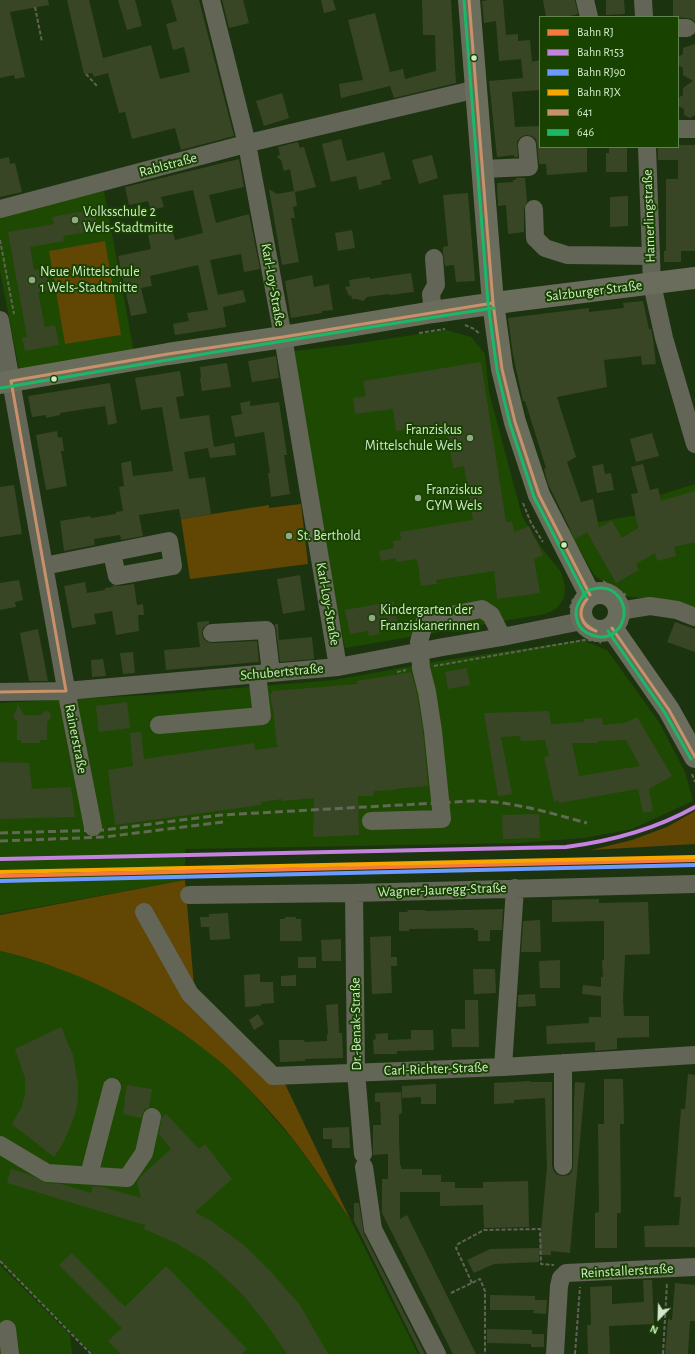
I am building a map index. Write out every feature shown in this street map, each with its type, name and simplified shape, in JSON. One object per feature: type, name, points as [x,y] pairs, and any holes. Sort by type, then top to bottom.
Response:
[{"type":"main road","points":[[469,0],[495,326],[504,376],[515,422],[539,495],[590,595]]},
{"type":"main road","name":"Salzburger Straße","points":[[5,382],[168,354],[283,337],[433,312],[493,303],[695,278]]},
{"type":"main road","points":[[616,619],[606,631],[599,632],[590,629],[582,621],[581,608],[584,601],[590,595],[595,593],[607,594],[617,603],[616,619],[695,756]]},
{"type":"street","name":"Karl-Loy-Straße","points":[[211,0],[248,144],[283,337],[338,667]]},
{"type":"street","points":[[585,0],[589,16]]},
{"type":"street","points":[[643,0],[644,16]]},
{"type":"street","name":"Rablstraße","points":[[0,208],[248,144],[477,89]]},
{"type":"street","points":[[679,129],[695,129]]},
{"type":"street","points":[[483,169],[529,167],[527,145]]},
{"type":"street","name":"Hamerlingstraße","points":[[647,148],[652,284],[664,338],[695,444]]},
{"type":"street","points":[[534,209],[535,238],[545,248],[567,255],[651,256]]},
{"type":"street","points":[[433,312],[431,294],[436,285],[434,258]]},
{"type":"street","name":"Rainerstraße","points":[[7,318],[5,382],[44,566],[66,691],[93,827]]},
{"type":"street","points":[[44,566],[112,553]]},
{"type":"street","points":[[616,619],[650,606],[677,610],[695,617]]},
{"type":"street","points":[[371,821],[442,819],[433,731],[420,660],[419,642],[425,620],[482,609],[491,615],[502,638]]},
{"type":"street","name":"Schubertstraße","points":[[0,692],[66,691],[420,660],[502,638],[562,634],[582,621]]},
{"type":"street","points":[[159,725],[262,716],[266,630],[212,633]]},
{"type":"street","name":"Wagner-Jauregg-Straße","points":[[189,895],[354,893],[695,884]]},
{"type":"street","name":"Carl-Richter-Straße","points":[[503,1067],[515,888]]},
{"type":"street","name":"Dr.-Benak-Straße","points":[[354,893],[356,1072],[364,1160],[373,1229],[437,1354]]},
{"type":"street","name":"Carl-Richter-Straße","points":[[144,912],[190,994],[273,1076],[503,1067],[695,1055]]},
{"type":"street","points":[[563,1063],[563,1166]]},
{"type":"street","points":[[89,1176],[112,1087]]},
{"type":"street","points":[[0,1145],[47,1173],[127,1178],[144,1153],[152,1116]]},
{"type":"street","name":"Reinstallerstraße","points":[[561,1278],[566,1273],[695,1267]]},
{"type":"street","points":[[555,1354],[559,1286],[561,1278]]},
{"type":"street","points":[[7,1330],[10,1354]]},
{"type":"path","points":[[35,7],[42,42]]},
{"type":"path","points":[[86,74],[97,86]]},
{"type":"path","points":[[0,240],[7,318]]},
{"type":"path","points":[[420,660],[562,634]]},
{"type":"path","points":[[472,1283],[456,1248],[458,1244],[484,1230],[540,1229],[541,1264],[554,1264],[561,1278]]},
{"type":"path","points":[[0,1261],[91,1354]]},
{"type":"path","points":[[663,1354],[668,1269]]},
{"type":"path","points":[[574,1354],[581,1273]]},
{"type":"path","points":[[451,1294],[480,1279],[485,1290],[485,1354]]},
{"type":"shaded area","points":[[104,191],[134,352],[20,374],[0,271],[0,213]]},
{"type":"shaded area","points":[[105,241],[121,335],[65,344],[49,251]]},
{"type":"shaded area","name":"Franziskus GYM Wels","points":[[446,330],[471,337],[485,354],[489,392],[522,516],[541,547],[561,572],[565,586],[564,598],[556,609],[545,614],[345,648],[327,560],[294,351],[347,345]]},
{"type":"shaded area","points":[[695,484],[695,609],[662,600],[623,596],[594,575],[567,528],[647,513],[644,500]]},
{"type":"shaded area","points":[[301,504],[308,564],[190,579],[181,519],[269,505],[269,508]]},
{"type":"shaded area","points":[[582,640],[607,650],[659,722],[685,772],[693,801],[632,829],[584,838],[519,843],[185,849],[185,880],[0,914],[0,703],[165,694],[334,680],[439,661]]},
{"type":"shaded area","points":[[695,811],[695,844],[591,850],[632,840],[667,827]]},
{"type":"shaded area","points":[[185,880],[194,986],[285,1084],[350,1219],[290,1135],[237,1077],[206,1050],[181,1032],[117,994],[71,973],[24,957],[0,951],[0,915]]},
{"type":"shaded area","points":[[0,951],[64,970],[116,993],[169,1024],[210,1052],[243,1083],[295,1142],[350,1219],[418,1354],[93,1354],[0,1262]]},
{"type":"shaded area","points":[[0,1265],[70,1335],[72,1354],[0,1354]]},
{"type":"building","points":[[0,0],[48,0],[49,5],[10,12],[25,77],[15,79],[14,75],[0,78]]},
{"type":"building","points":[[67,0],[89,0],[103,58],[151,45],[160,79],[190,72],[184,47],[173,50],[166,24],[177,21],[171,0],[199,0],[234,136],[181,150],[175,128],[132,139],[125,112],[119,113],[108,73],[94,77],[92,73],[84,74]]},
{"type":"building","points":[[118,0],[135,0],[142,26],[127,30]]},
{"type":"building","points":[[222,0],[243,0],[249,23],[229,28]]},
{"type":"building","points":[[321,0],[333,0],[336,10],[324,13]]},
{"type":"building","points":[[422,0],[451,0],[456,83],[394,98],[390,86],[341,98],[339,84],[363,80],[348,20],[375,13],[390,72],[403,69],[405,79],[436,71],[435,35],[423,35]]},
{"type":"building","points":[[503,0],[506,35],[518,34],[518,41],[530,40],[532,62],[539,60],[539,90],[512,92],[515,127],[539,126],[539,148],[587,148],[587,172],[547,175],[546,164],[539,164],[536,139],[532,136],[526,135],[517,141],[518,157],[514,157],[514,155],[497,157],[489,81],[523,78],[521,59],[499,61],[496,21],[484,23],[482,1]]},
{"type":"building","points":[[543,0],[575,0],[578,14],[570,16],[546,16]]},
{"type":"building","points":[[606,0],[624,0],[625,14],[606,15]]},
{"type":"building","points":[[673,0],[695,0],[695,22],[692,19],[673,16]]},
{"type":"building","points":[[695,44],[695,115],[690,118],[684,115],[684,109],[679,106],[679,97],[683,95],[683,88],[693,81],[683,75],[683,68],[679,66],[679,56],[683,54],[683,48]]},
{"type":"building","points":[[282,93],[289,118],[264,126],[256,101]]},
{"type":"building","points":[[341,139],[347,161],[384,152],[391,179],[381,181],[382,184],[359,190],[356,176],[331,182],[322,144]]},
{"type":"building","points":[[298,142],[300,148],[304,147],[316,187],[295,192],[297,206],[293,207],[295,218],[291,218],[299,262],[282,265],[269,189],[277,194],[294,191],[290,169],[284,171],[281,160],[277,157],[280,154],[278,147]]},
{"type":"building","points":[[679,145],[695,145],[695,251],[681,251],[681,262],[664,262],[664,251],[666,251],[666,179],[678,179],[678,160],[658,160],[658,148],[679,148]]},
{"type":"building","points":[[609,148],[627,148],[627,172],[606,172],[606,153],[609,153]]},
{"type":"building","points":[[432,155],[438,178],[419,184],[412,160]]},
{"type":"building","points":[[9,157],[10,164],[15,163],[22,192],[0,197],[0,159]]},
{"type":"building","points":[[239,159],[244,187],[209,195],[216,223],[249,214],[260,269],[244,272],[241,254],[210,260],[218,295],[243,290],[246,302],[223,307],[226,327],[175,335],[173,324],[189,321],[187,313],[208,310],[198,265],[150,276],[152,286],[141,288],[147,313],[131,316],[118,256],[151,249],[148,235],[172,230],[175,240],[203,233],[193,190],[161,197],[164,207],[151,210],[148,201],[129,205],[125,187]]},
{"type":"building","points":[[516,178],[525,178],[527,201],[524,209],[524,232],[508,234],[506,205],[498,206],[497,183],[513,182]]},
{"type":"building","points":[[468,193],[475,281],[456,282],[454,265],[445,266],[443,253],[443,247],[448,246],[443,195]]},
{"type":"building","points":[[628,196],[628,226],[610,227],[610,197]]},
{"type":"building","points":[[94,209],[98,230],[63,236],[64,241],[30,247],[34,270],[45,268],[50,290],[38,292],[45,327],[55,325],[59,345],[25,351],[22,338],[27,337],[8,232],[54,224],[52,217]]},
{"type":"building","points":[[352,230],[355,248],[338,251],[335,233]]},
{"type":"building","points":[[411,273],[414,292],[367,297],[363,301],[352,299],[345,287],[350,286],[349,280],[370,277],[370,279]]},
{"type":"building","points":[[312,275],[314,287],[329,284],[333,310],[291,318],[285,281]]},
{"type":"building","points":[[643,301],[649,329],[651,329],[653,338],[656,364],[642,365],[641,356],[604,360],[607,387],[557,397],[576,457],[567,462],[581,502],[593,499],[599,528],[612,521],[622,538],[638,528],[631,494],[638,493],[631,467],[643,464],[650,490],[658,488],[661,501],[695,491],[695,542],[674,547],[676,556],[657,561],[655,553],[636,564],[639,570],[616,583],[587,532],[575,539],[548,484],[544,469],[546,468],[525,401],[523,401],[513,355],[508,318],[589,308],[589,312],[624,308],[623,303]]},
{"type":"building","points":[[276,356],[279,378],[252,382],[248,361]]},
{"type":"building","points":[[481,362],[506,522],[512,521],[514,532],[529,526],[543,555],[534,559],[540,593],[497,599],[494,571],[436,580],[437,584],[421,586],[417,559],[396,562],[396,558],[381,561],[379,551],[394,548],[393,541],[401,540],[400,532],[473,520],[464,466],[453,468],[446,425],[431,428],[430,425],[396,431],[393,409],[355,414],[353,398],[366,396],[363,381]]},
{"type":"building","points":[[227,363],[231,387],[202,391],[200,367]]},
{"type":"building","points":[[180,371],[184,396],[176,397],[180,419],[209,415],[214,447],[234,443],[236,455],[210,458],[208,448],[184,452],[189,479],[205,477],[211,514],[181,519],[179,509],[139,515],[143,536],[121,540],[120,535],[94,539],[95,545],[64,551],[60,521],[90,516],[91,518],[116,514],[116,512],[123,511],[119,487],[124,486],[121,463],[131,461],[133,476],[173,471],[162,407],[141,410],[135,378]]},
{"type":"building","points":[[110,383],[117,423],[108,425],[105,406],[60,413],[60,415],[46,418],[46,415],[32,417],[28,396]]},
{"type":"building","points":[[250,401],[250,406],[279,402],[287,455],[284,455],[290,494],[271,497],[268,473],[270,473],[264,432],[235,437],[231,416],[242,414],[240,403]]},
{"type":"building","points":[[57,431],[58,438],[62,437],[64,451],[61,451],[67,486],[46,490],[36,435]]},
{"type":"building","points":[[652,433],[659,456],[636,462],[630,439]]},
{"type":"building","points":[[603,464],[605,474],[611,473],[614,490],[597,493],[592,466]]},
{"type":"building","points":[[14,485],[22,534],[0,537],[0,487]]},
{"type":"building","points":[[300,575],[305,610],[283,614],[277,579]]},
{"type":"building","points":[[19,580],[23,600],[15,602],[16,607],[0,610],[0,583]]},
{"type":"building","points":[[85,582],[87,593],[105,590],[105,588],[113,587],[112,585],[119,586],[134,584],[137,605],[143,604],[144,615],[138,615],[139,631],[116,635],[112,611],[94,614],[96,624],[72,628],[64,586]]},
{"type":"building","name":"Kindergarten der Franziskanerinnen","points":[[394,601],[398,626],[379,629],[380,634],[369,636],[368,631],[350,634],[345,610]]},
{"type":"building","points":[[209,621],[209,623],[203,628],[202,633],[203,638],[207,642],[257,641],[259,662],[166,670],[164,650],[200,647],[197,622]]},
{"type":"building","points":[[675,622],[695,629],[695,652],[667,642]]},
{"type":"building","points":[[275,624],[278,624],[279,640],[312,637],[314,659],[280,662]]},
{"type":"building","points":[[38,629],[48,681],[29,681],[20,633]]},
{"type":"building","points":[[133,652],[135,673],[123,674],[120,653]]},
{"type":"building","points":[[103,659],[106,676],[92,677],[91,660]]},
{"type":"building","points":[[467,668],[470,685],[448,689],[445,672]]},
{"type":"building","points":[[411,672],[417,694],[423,732],[428,786],[374,791],[373,796],[358,796],[359,835],[313,837],[314,798],[282,801],[282,799],[261,802],[261,805],[115,825],[108,770],[133,766],[130,733],[141,732],[144,759],[254,743],[255,750],[277,747],[273,707],[270,694],[272,694],[272,691],[358,684],[357,681]]},
{"type":"building","points":[[127,702],[130,728],[99,732],[96,706]]},
{"type":"building","points":[[17,703],[24,715],[40,715],[45,711],[49,712],[51,715],[50,720],[47,722],[47,740],[40,740],[40,743],[21,743],[21,740],[17,740],[17,720],[14,719],[14,715],[17,710]]},
{"type":"building","points":[[549,711],[551,724],[584,722],[584,719],[602,718],[603,725],[625,723],[637,717],[672,776],[649,789],[653,811],[643,813],[638,789],[559,803],[558,800],[554,802],[544,757],[549,756],[545,740],[521,741],[520,736],[501,737],[512,794],[498,796],[484,713]],"holes":[[[626,740],[640,766],[579,776],[572,743],[598,743],[598,741]]]},
{"type":"building","points":[[0,762],[29,763],[32,789],[71,787],[75,817],[0,819]]},
{"type":"building","points":[[539,814],[540,838],[503,839],[502,815]]},
{"type":"building","points":[[599,899],[599,903],[648,902],[650,954],[625,955],[623,999],[624,1016],[649,1016],[649,1037],[617,1038],[617,1049],[595,1051],[595,1042],[547,1044],[546,1026],[589,1023],[589,1017],[601,1017],[601,996],[582,994],[583,985],[601,987],[601,977],[603,977],[602,960],[604,960],[604,921],[552,922],[552,900]]},
{"type":"building","points":[[503,909],[502,930],[490,930],[490,941],[478,941],[478,930],[474,930],[474,928],[409,929],[409,931],[399,931],[399,912],[408,912],[407,910]]},
{"type":"building","points":[[228,913],[230,939],[210,940],[209,927],[201,927],[200,917],[209,917],[209,914]]},
{"type":"building","points":[[285,917],[296,917],[296,919],[301,919],[302,941],[280,941],[280,919],[285,919]]},
{"type":"building","points":[[540,920],[541,952],[521,952],[523,921]]},
{"type":"building","points":[[391,936],[391,957],[397,957],[397,966],[391,966],[392,993],[372,994],[370,937]]},
{"type":"building","points":[[341,939],[341,961],[322,961],[321,940]]},
{"type":"building","points":[[298,957],[316,957],[316,968],[298,968]]},
{"type":"building","points":[[560,960],[560,988],[540,988],[539,961]]},
{"type":"building","points":[[473,969],[495,969],[496,993],[474,994]]},
{"type":"building","points":[[260,974],[260,982],[273,982],[274,1003],[245,1007],[244,975]]},
{"type":"building","points":[[296,975],[296,986],[281,986],[281,976]]},
{"type":"building","points":[[535,994],[536,1006],[518,1007],[518,995]]},
{"type":"building","points":[[465,1000],[478,1000],[479,1047],[452,1047],[451,1029],[465,1029]]},
{"type":"building","points":[[338,1004],[339,1033],[342,1033],[343,1058],[305,1059],[305,1061],[280,1062],[279,1040],[304,1040],[305,1042],[327,1041],[326,1005]]},
{"type":"building","points":[[258,1014],[264,1024],[254,1030],[249,1020]]},
{"type":"building","points":[[61,1027],[73,1055],[78,1084],[78,1099],[76,1112],[70,1127],[63,1143],[54,1157],[12,1124],[21,1108],[25,1095],[25,1078],[15,1049]]},
{"type":"building","points":[[411,1030],[433,1030],[434,1050],[397,1051],[397,1054],[374,1054],[373,1040],[376,1039],[375,1034],[388,1033],[388,1040],[411,1039]]},
{"type":"building","points":[[688,1074],[695,1075],[695,1247],[645,1247],[644,1226],[679,1225],[681,1197],[674,1197],[681,1109],[685,1109]]},
{"type":"building","points":[[604,1079],[623,1079],[624,1124],[620,1124],[621,1213],[617,1213],[617,1248],[595,1248],[595,1213],[599,1212],[598,1124],[604,1124]]},
{"type":"building","points":[[530,1081],[552,1082],[552,1166],[554,1172],[563,1176],[569,1175],[573,1166],[575,1082],[585,1083],[570,1253],[551,1251],[551,1255],[539,1255],[539,1262],[494,1264],[474,1273],[467,1260],[490,1249],[539,1248],[539,1254],[547,1167],[545,1098],[514,1100],[514,1103],[494,1104],[494,1083]]},
{"type":"building","points":[[436,1084],[436,1104],[421,1104],[421,1097],[402,1098],[402,1086]]},
{"type":"building","points":[[127,1085],[152,1089],[149,1107],[144,1110],[141,1118],[123,1114]]},
{"type":"building","points":[[401,1092],[402,1113],[399,1114],[399,1140],[401,1169],[422,1169],[422,1175],[441,1175],[441,1182],[455,1182],[455,1188],[483,1188],[483,1182],[528,1181],[529,1227],[484,1228],[483,1205],[440,1206],[440,1192],[400,1192],[400,1219],[407,1215],[476,1354],[453,1354],[382,1213],[382,1179],[388,1179],[388,1154],[373,1155],[373,1125],[381,1125],[380,1102],[375,1102],[375,1093]]},
{"type":"building","points":[[166,1114],[199,1149],[205,1144],[232,1179],[195,1212],[211,1221],[244,1245],[272,1273],[300,1305],[328,1354],[287,1354],[267,1325],[244,1296],[220,1273],[206,1261],[176,1243],[144,1229],[145,1225],[7,1183],[11,1169],[30,1175],[46,1183],[61,1184],[91,1193],[93,1186],[103,1187],[141,1198],[137,1182],[141,1176],[171,1149],[159,1134],[162,1117]]},
{"type":"building","points":[[349,1127],[350,1148],[332,1148],[332,1139],[323,1139],[323,1128]]},
{"type":"building","points":[[354,1203],[359,1203],[364,1234],[425,1354],[420,1354],[354,1221]]},
{"type":"building","points":[[72,1253],[125,1307],[166,1266],[247,1349],[242,1354],[121,1354],[108,1341],[122,1328],[59,1265]]},
{"type":"building","points":[[643,1280],[652,1280],[654,1324],[609,1326],[610,1354],[588,1354],[587,1325],[591,1325],[590,1287],[612,1286],[612,1304],[644,1302]]},
{"type":"building","points":[[675,1283],[695,1285],[695,1321],[690,1321],[688,1354],[665,1354],[668,1319],[672,1320]]},
{"type":"building","points":[[490,1295],[535,1296],[535,1300],[547,1300],[546,1314],[533,1313],[534,1310],[490,1310]]},
{"type":"building","points":[[487,1329],[532,1330],[532,1334],[544,1334],[544,1347],[531,1347],[531,1344],[487,1343]]},
{"type":"railway","points":[[0,833],[104,830],[221,815],[473,801],[516,805],[587,823]]},
{"type":"railway","points":[[0,841],[105,837],[223,822]]},
{"type":"rail line","name":"R153","points":[[0,859],[566,847],[616,838],[664,822],[695,807]]},
{"type":"rail line","name":"RJX","points":[[0,872],[695,857]]},
{"type":"rail line","name":"RJ","points":[[0,876],[695,860]]},
{"type":"rail line","name":"RJ90","points":[[0,881],[695,865]]},
{"type":"transit line","name":"646","points":[[464,0],[488,303],[497,370],[510,424],[534,497],[586,597]]},
{"type":"transit line","name":"641","points":[[469,0],[493,303],[502,369],[515,422],[539,495],[590,595]]},
{"type":"transit line","name":"641","points":[[0,692],[66,691],[11,381],[168,354],[493,303]]},
{"type":"transit line","name":"646","points":[[1,388],[494,308]]},
{"type":"transit line","name":"646","points":[[586,592],[576,610],[580,627],[592,635],[601,637],[608,636],[615,632],[620,626],[624,612],[618,596],[613,591],[606,589],[598,588],[589,590]]},
{"type":"transit line","name":"641","points":[[587,599],[582,609],[582,618],[587,625],[596,631]]},
{"type":"transit line","name":"641","points":[[587,599],[582,608],[582,618],[587,626],[596,631]]},
{"type":"transit line","name":"641","points":[[612,628],[669,710],[695,757]]},
{"type":"transit line","name":"646","points":[[608,631],[665,713],[691,759]]},
{"type":"place","name":"Volksschule 2 Wels-Stadtmitte","points":[[75,220]]},
{"type":"place","name":"Neue Mittelschule 1 Wels-Stadtmitte","points":[[32,280]]},
{"type":"place","name":"Franziskus Mittelschule Wels","points":[[470,438]]},
{"type":"place","name":"Franziskus GYM Wels","points":[[418,498]]},
{"type":"place","name":"St. Berthold","points":[[289,536]]},
{"type":"place","name":"Kindergarten der Franziskanerinnen","points":[[372,618]]}]
